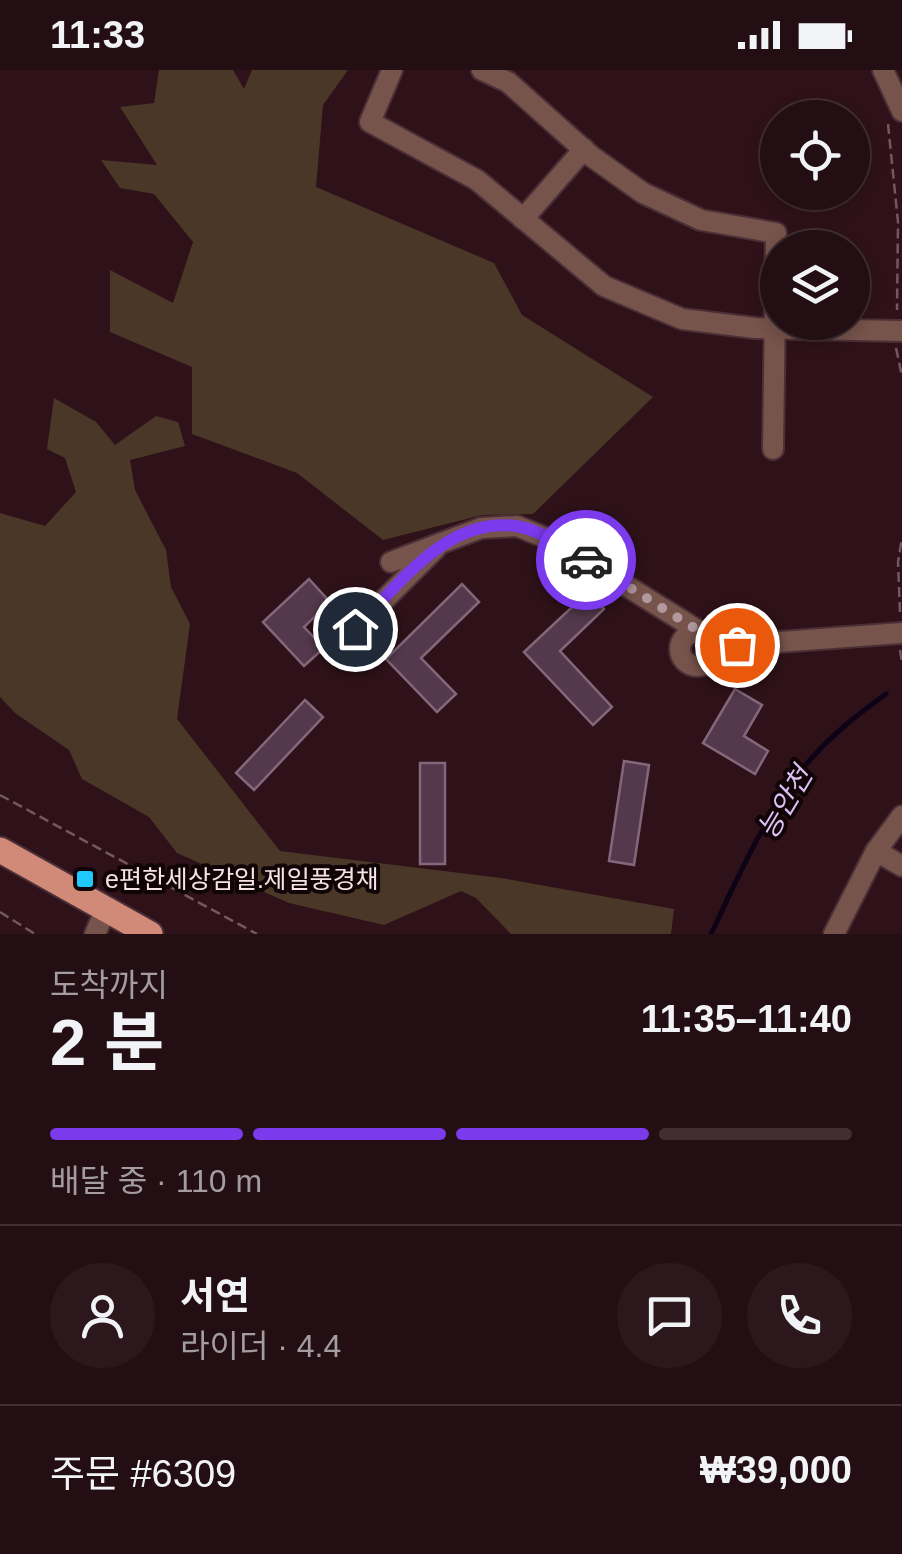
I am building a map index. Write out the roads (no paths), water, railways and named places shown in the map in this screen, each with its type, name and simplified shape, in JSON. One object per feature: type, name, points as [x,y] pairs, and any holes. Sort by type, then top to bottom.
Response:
[{"type":"main road","points":[[0,850],[100,923],[150,934]]},
{"type":"street","points":[[392,70],[370,122],[476,180],[604,286],[682,319],[760,327]]},
{"type":"street","points":[[482,70],[508,82],[584,150],[644,192],[701,220],[760,230]]},
{"type":"street","points":[[883,70],[894,114]]},
{"type":"street","points":[[522,219],[584,150]]},
{"type":"street","points":[[870,331],[900,331]]},
{"type":"street","points":[[773,448],[774,340]]},
{"type":"street","points":[[391,562],[482,528],[516,526],[556,542],[694,644],[737,645],[901,633]]},
{"type":"street","points":[[355,629],[441,544]]},
{"type":"street","points":[[834,934],[876,851],[902,816]]},
{"type":"street","points":[[876,851],[902,866]]},
{"type":"waterway","name":"능안천","points":[[711,934],[762,830],[800,772],[840,730],[886,694]]},
{"type":"place","name":"e편한세상감일.제일풍경채","points":[[85,879]]}]
